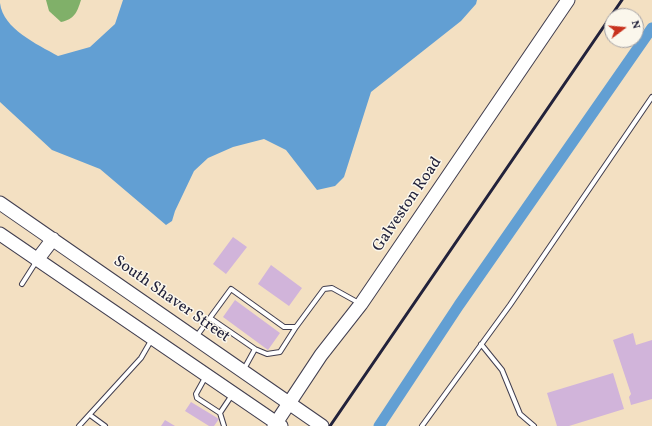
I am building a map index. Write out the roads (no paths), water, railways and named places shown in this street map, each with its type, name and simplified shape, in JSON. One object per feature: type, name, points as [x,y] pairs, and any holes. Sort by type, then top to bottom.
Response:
[{"type":"main road","name":"Galveston Road","points":[[277,425],[289,403],[321,355],[361,304],[568,0]]},
{"type":"main road","name":"South Shaver Street","points":[[0,203],[322,426]]},
{"type":"main road","points":[[0,234],[277,425]]},
{"type":"main road","points":[[37,260],[53,239]]},
{"type":"lane","points":[[422,426],[481,344],[652,97]]},
{"type":"lane","points":[[22,284],[37,260]]},
{"type":"lane","points":[[210,318],[255,349],[267,354],[280,352],[324,289],[332,288],[361,304]]},
{"type":"lane","points":[[195,338],[231,290],[284,326],[296,327]]},
{"type":"lane","points":[[79,426],[141,358],[152,339]]},
{"type":"lane","points":[[481,344],[502,370],[520,414],[534,426]]},
{"type":"lane","points":[[243,371],[255,349]]},
{"type":"lane","points":[[206,376],[196,394],[197,398],[220,413],[224,426]]},
{"type":"lane","points":[[220,413],[233,394]]},
{"type":"lane","points":[[90,414],[105,426]]},
{"type":"water","points":[[123,0],[477,0],[476,4],[461,21],[371,92],[344,177],[335,186],[317,190],[286,150],[264,139],[233,147],[208,158],[194,171],[175,211],[172,221],[166,225],[100,169],[52,150],[0,102],[0,3],[2,12],[7,21],[14,28],[31,41],[58,56],[90,47],[115,24]]},
{"type":"waterway","points":[[379,426],[459,305],[652,28]]},
{"type":"railway","points":[[330,426],[622,0]]}]
